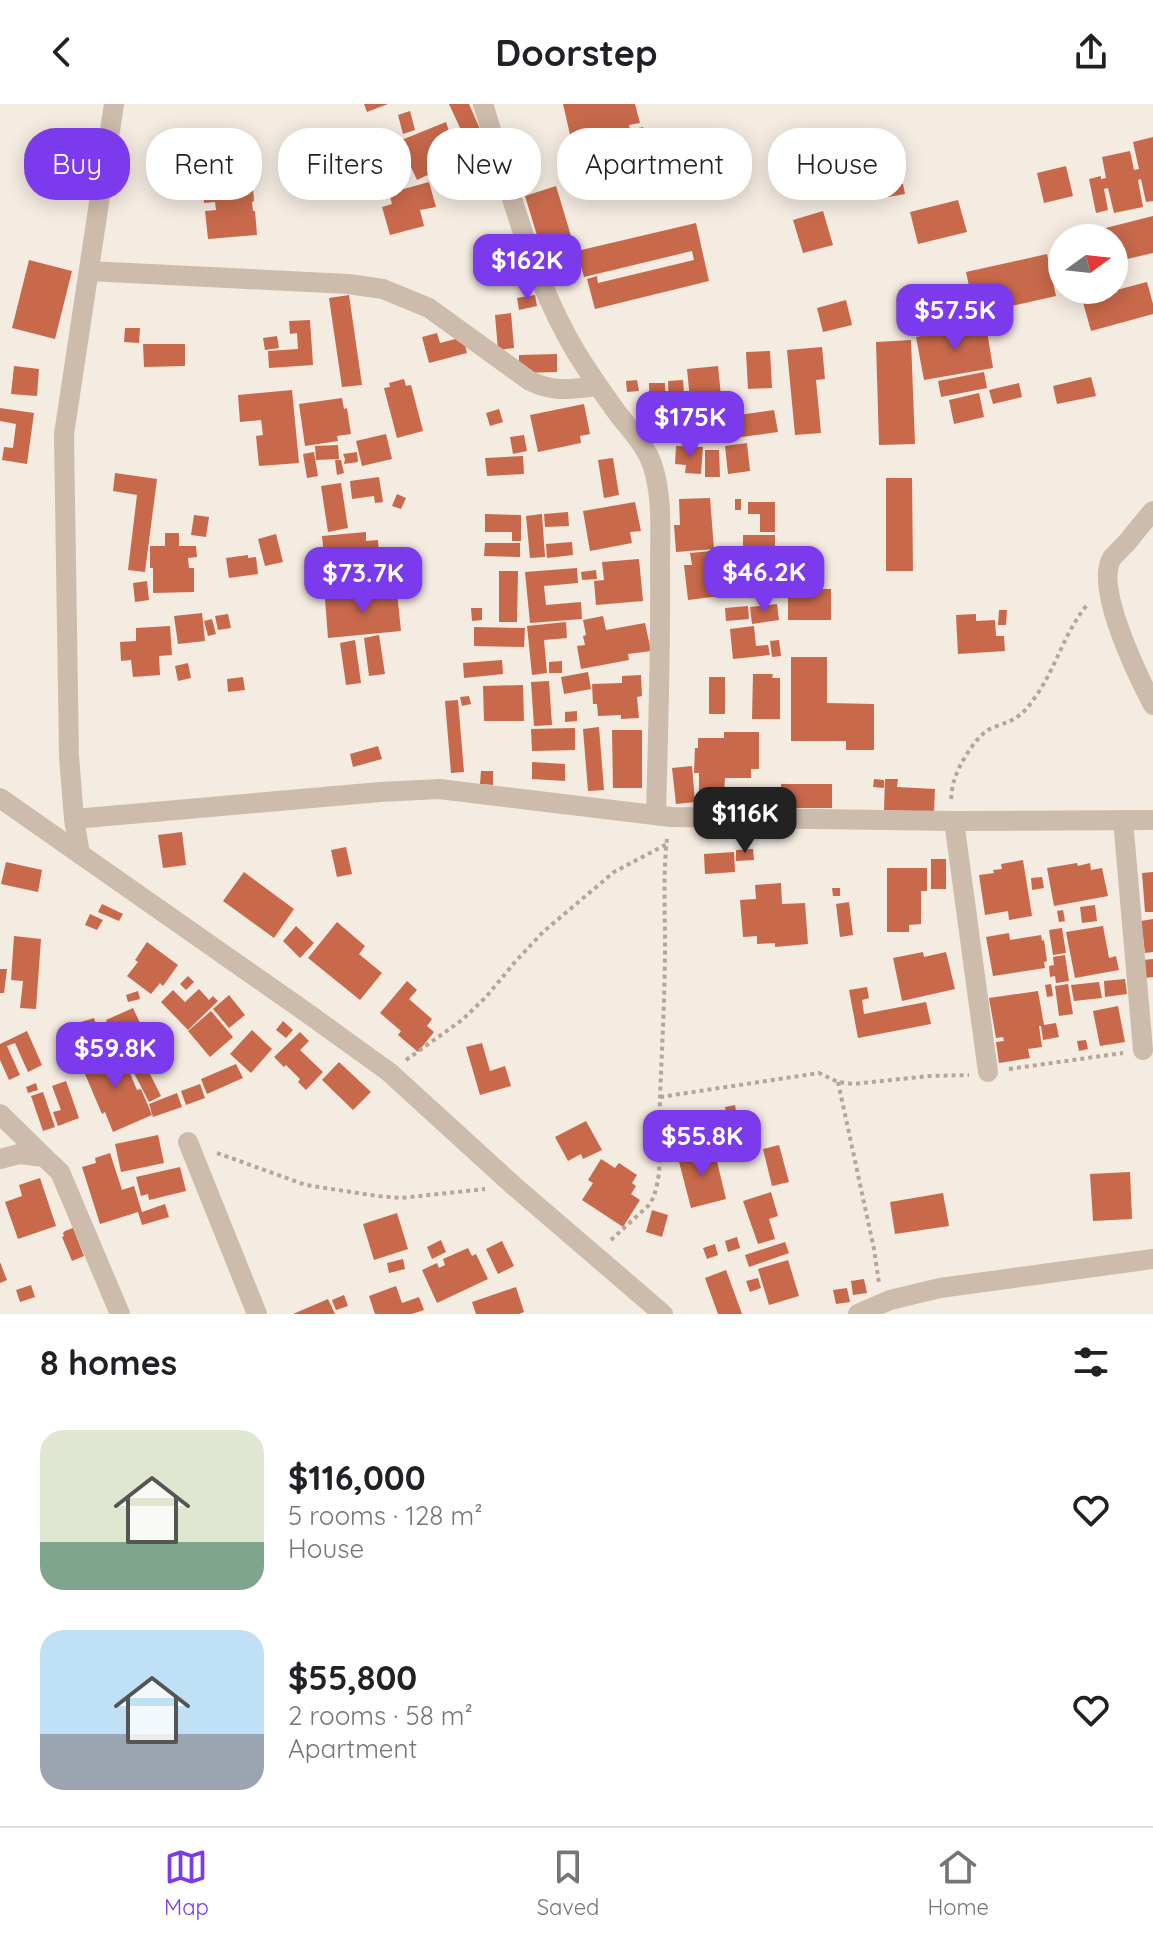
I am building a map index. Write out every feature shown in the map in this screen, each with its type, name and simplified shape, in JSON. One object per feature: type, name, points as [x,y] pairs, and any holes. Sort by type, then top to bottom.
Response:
[{"type":"street","points":[[80,854],[69,756],[64,434],[114,104]]},
{"type":"street","points":[[483,104],[530,254],[550,306],[575,352],[644,446],[652,463],[659,505],[663,816]]},
{"type":"street","points":[[89,271],[348,284],[383,289],[429,308],[537,385],[563,390],[598,386]]},
{"type":"street","points":[[1153,511],[1112,559],[1107,582],[1122,636],[1153,705]]},
{"type":"street","points":[[74,819],[439,789],[663,816],[954,821],[1153,820]]},
{"type":"street","points":[[0,798],[389,1072],[514,1186],[663,1314]]},
{"type":"street","points":[[1123,820],[1143,1050]]},
{"type":"street","points":[[954,821],[988,1072]]},
{"type":"street","points":[[0,1114],[60,1172],[120,1314]]},
{"type":"street","points":[[188,1142],[257,1314]]},
{"type":"street","points":[[0,1159],[19,1154],[44,1157]]},
{"type":"street","points":[[858,1314],[890,1300],[940,1288],[1153,1259]]},
{"type":"path","points":[[954,821],[951,799],[953,781],[965,760],[984,733],[1021,715],[1033,701],[1080,613],[1107,582]]},
{"type":"path","points":[[595,1254],[654,1199],[659,1161],[663,1049],[667,844],[663,816]]},
{"type":"path","points":[[389,1072],[462,1020],[543,932],[614,872],[667,844]]},
{"type":"path","points":[[660,1097],[810,1073],[853,1084],[964,1075],[1143,1050]]},
{"type":"path","points":[[838,1082],[874,1249],[879,1281],[878,1305]]},
{"type":"path","points":[[188,1142],[306,1185],[377,1196],[401,1198],[514,1186]]},
{"type":"building","points":[[364,104],[388,104],[367,112]]},
{"type":"building","points":[[449,104],[469,104],[480,128],[460,128]]},
{"type":"building","points":[[563,104],[635,104],[640,123],[629,125],[630,128],[568,128]]},
{"type":"building","points":[[410,111],[415,130],[401,128],[398,115]]},
{"type":"building","points":[[446,122],[448,128],[431,128]]},
{"type":"building","points":[[427,130],[427,175],[417,180],[411,167],[411,136]]},
{"type":"building","points":[[1153,137],[1153,201],[1146,202],[1141,179],[1138,180],[1143,207],[1114,213],[1108,188],[1104,189],[1108,210],[1096,213],[1089,179],[1106,178],[1102,157],[1130,151],[1134,170],[1139,169],[1133,142]]},
{"type":"building","points":[[1066,166],[1073,196],[1044,203],[1037,173]]},
{"type":"building","points":[[427,183],[427,200],[434,200],[436,207],[420,210],[424,226],[390,235],[382,207],[392,204],[391,200],[411,200],[411,187]]},
{"type":"building","points":[[556,186],[557,200],[560,200],[577,256],[546,265],[526,200],[541,200],[541,191]]},
{"type":"building","points":[[204,200],[254,200],[257,235],[208,239],[205,211],[216,210],[215,202],[204,203]]},
{"type":"building","points":[[958,200],[967,232],[918,244],[910,212]]},
{"type":"building","points":[[823,211],[833,245],[803,253],[793,220]]},
{"type":"building","points":[[1153,216],[1153,253],[1128,259],[1128,224],[1121,224]]},
{"type":"building","points":[[696,223],[709,281],[595,309],[587,279],[597,276],[598,283],[694,260],[692,251],[584,277],[577,251]]},
{"type":"building","points":[[1047,254],[1048,298],[975,314],[966,272]]},
{"type":"building","points":[[29,260],[72,271],[55,339],[12,328]]},
{"type":"building","points":[[1147,282],[1153,314],[1091,331],[1083,304],[1128,304],[1128,287]]},
{"type":"building","points":[[349,295],[362,385],[342,387],[329,298]]},
{"type":"building","points":[[535,295],[537,306],[519,310],[517,298]]},
{"type":"building","points":[[846,300],[852,325],[823,332],[817,308]]},
{"type":"building","points":[[511,313],[514,348],[498,350],[495,315]]},
{"type":"building","points":[[310,320],[313,365],[269,368],[268,351],[298,349],[297,333],[290,334],[289,321]]},
{"type":"building","points":[[986,325],[993,368],[924,380],[916,337]]},
{"type":"building","points":[[125,328],[140,328],[139,343],[124,342]]},
{"type":"building","points":[[437,333],[440,343],[463,337],[467,353],[429,363],[422,337]]},
{"type":"building","points":[[277,336],[279,348],[265,350],[263,338]]},
{"type":"building","points":[[911,340],[915,444],[879,445],[876,342]]},
{"type":"building","points":[[143,344],[185,344],[185,366],[144,367]]},
{"type":"building","points":[[822,347],[825,379],[816,380],[821,433],[795,435],[787,350]]},
{"type":"building","points":[[770,351],[772,388],[748,389],[746,352]]},
{"type":"building","points":[[557,354],[557,372],[519,373],[519,355]]},
{"type":"building","points":[[14,366],[39,369],[37,396],[11,394]]},
{"type":"building","points":[[718,366],[723,416],[692,419],[687,369]]},
{"type":"building","points":[[984,372],[987,388],[941,397],[938,381]]},
{"type":"building","points":[[1091,377],[1096,396],[1057,404],[1053,386]]},
{"type":"building","points":[[404,379],[406,386],[411,385],[423,431],[397,438],[384,388],[390,387],[389,383]]},
{"type":"building","points":[[637,380],[639,391],[627,392],[626,381]]},
{"type":"building","points":[[683,380],[686,421],[670,421],[668,381]]},
{"type":"building","points":[[649,383],[665,383],[666,421],[650,422]]},
{"type":"building","points":[[1019,383],[1022,397],[993,404],[989,390]]},
{"type":"building","points":[[292,390],[299,463],[259,466],[256,436],[263,435],[261,420],[240,422],[238,395]]},
{"type":"building","points":[[979,393],[984,417],[954,424],[949,400]]},
{"type":"building","points":[[342,398],[344,409],[347,408],[351,434],[337,436],[338,441],[305,446],[299,404]]},
{"type":"building","points":[[584,404],[590,434],[580,436],[581,443],[538,452],[530,415]]},
{"type":"building","points":[[0,408],[34,413],[27,464],[2,460],[4,447],[13,448],[16,424],[0,421]]},
{"type":"building","points":[[499,409],[503,422],[490,426],[486,413]]},
{"type":"building","points":[[774,410],[778,432],[705,442],[702,420]]},
{"type":"building","points":[[683,424],[684,439],[653,440],[652,425]]},
{"type":"building","points":[[386,434],[392,459],[362,466],[356,441]]},
{"type":"building","points":[[524,435],[527,451],[513,454],[510,437]]},
{"type":"building","points":[[747,443],[750,471],[728,474],[725,446]]},
{"type":"building","points":[[338,445],[339,459],[316,460],[315,446]]},
{"type":"building","points":[[676,446],[703,447],[701,474],[685,473],[686,465],[675,464]]},
{"type":"building","points":[[705,450],[719,450],[720,477],[705,477]]},
{"type":"building","points":[[314,452],[318,476],[307,478],[303,454]]},
{"type":"building","points":[[357,452],[358,462],[344,464],[343,454]]},
{"type":"building","points":[[523,456],[524,474],[487,476],[485,458]]},
{"type":"building","points":[[613,458],[619,495],[604,498],[598,460]]},
{"type":"building","points":[[335,460],[341,460],[344,473],[337,475]]},
{"type":"building","points":[[115,473],[157,479],[145,572],[128,570],[137,495],[113,491]]},
{"type":"building","points":[[379,477],[383,502],[375,503],[374,496],[352,499],[350,481]]},
{"type":"building","points":[[886,478],[912,478],[913,571],[886,571]]},
{"type":"building","points":[[341,483],[348,528],[328,532],[321,486]]},
{"type":"building","points":[[397,494],[406,498],[401,509],[392,506]]},
{"type":"building","points":[[710,498],[714,549],[676,552],[674,525],[680,525],[679,499]]},
{"type":"building","points":[[735,499],[741,499],[741,510],[735,510]]},
{"type":"building","points":[[635,502],[641,531],[630,532],[632,543],[590,551],[583,511]]},
{"type":"building","points":[[748,502],[775,502],[775,532],[760,532],[760,514],[748,514]]},
{"type":"building","points":[[568,512],[569,526],[545,527],[544,514]]},
{"type":"building","points":[[485,514],[521,515],[521,541],[512,541],[512,532],[485,532]]},
{"type":"building","points":[[542,514],[545,557],[530,558],[526,516]]},
{"type":"building","points":[[194,515],[209,517],[206,537],[191,535]]},
{"type":"building","points":[[366,532],[366,541],[378,540],[380,570],[326,574],[322,536]]},
{"type":"building","points":[[165,533],[179,533],[179,546],[196,546],[197,557],[188,558],[189,568],[194,568],[194,592],[153,593],[150,546],[165,546]]},
{"type":"building","points":[[276,534],[283,562],[265,566],[258,539]]},
{"type":"building","points":[[743,535],[775,535],[775,548],[743,549]]},
{"type":"building","points":[[572,542],[573,555],[547,558],[546,544]]},
{"type":"building","points":[[485,543],[520,543],[520,557],[484,556]]},
{"type":"building","points":[[722,550],[728,595],[688,600],[684,565],[692,565],[690,553]]},
{"type":"building","points":[[248,555],[248,558],[256,557],[258,574],[229,578],[226,558]]},
{"type":"building","points":[[639,559],[643,601],[596,605],[594,581],[604,580],[602,562]]},
{"type":"building","points":[[577,568],[578,583],[544,586],[546,605],[581,602],[582,619],[530,623],[525,572]]},
{"type":"building","points":[[596,570],[597,579],[582,580],[581,572]]},
{"type":"building","points":[[499,571],[518,571],[517,622],[499,622]]},
{"type":"building","points":[[147,581],[149,600],[135,602],[133,583]]},
{"type":"building","points":[[788,589],[831,589],[831,620],[788,620]]},
{"type":"building","points":[[397,592],[401,631],[328,638],[325,599]]},
{"type":"building","points":[[777,604],[779,620],[752,624],[750,607]]},
{"type":"building","points":[[748,606],[749,619],[726,621],[725,608]]},
{"type":"building","points":[[471,608],[482,608],[482,620],[472,621]]},
{"type":"building","points":[[999,610],[1007,610],[1006,625],[998,625]]},
{"type":"building","points":[[202,613],[205,641],[178,644],[174,616]]},
{"type":"building","points":[[228,614],[231,628],[218,630],[215,616]]},
{"type":"building","points":[[976,614],[976,621],[995,620],[996,636],[1004,636],[1005,651],[958,654],[956,615]]},
{"type":"building","points":[[603,616],[606,630],[645,623],[651,651],[628,654],[629,660],[581,669],[577,646],[585,645],[583,620]]},
{"type":"building","points":[[212,619],[216,634],[208,636],[204,621]]},
{"type":"building","points":[[566,622],[567,638],[544,640],[547,673],[532,675],[527,626]]},
{"type":"building","points":[[170,626],[172,655],[159,656],[160,675],[133,677],[131,660],[121,661],[120,642],[136,641],[136,628]]},
{"type":"building","points":[[754,626],[756,646],[768,645],[770,655],[733,659],[730,629]]},
{"type":"building","points":[[474,627],[525,628],[524,647],[474,646]]},
{"type":"building","points":[[379,635],[385,674],[369,676],[364,638]]},
{"type":"building","points":[[355,640],[361,683],[346,685],[340,643]]},
{"type":"building","points":[[779,640],[781,656],[772,657],[770,641]]},
{"type":"building","points":[[791,657],[827,657],[827,703],[874,704],[874,750],[846,750],[846,741],[791,741]]},
{"type":"building","points":[[502,660],[503,674],[464,678],[463,663]]},
{"type":"building","points":[[562,661],[562,673],[549,673],[549,662]]},
{"type":"building","points":[[188,663],[191,678],[178,681],[175,666]]},
{"type":"building","points":[[588,672],[591,689],[564,694],[561,677]]},
{"type":"building","points":[[753,674],[773,674],[772,678],[780,678],[780,719],[752,719]]},
{"type":"building","points":[[641,675],[642,696],[637,697],[639,718],[598,716],[597,704],[593,704],[592,684],[622,683],[622,676]]},
{"type":"building","points":[[243,677],[245,690],[228,692],[227,679]]},
{"type":"building","points":[[709,677],[725,677],[725,714],[709,714]]},
{"type":"building","points":[[549,681],[552,725],[534,726],[531,682]]},
{"type":"building","points":[[523,685],[524,721],[484,721],[483,686]]},
{"type":"building","points":[[469,696],[471,704],[462,706],[460,697]]},
{"type":"building","points":[[458,700],[464,772],[451,773],[445,701]]},
{"type":"building","points":[[577,711],[577,721],[565,722],[565,712]]},
{"type":"building","points":[[599,727],[604,790],[588,791],[583,729]]},
{"type":"building","points":[[575,728],[575,750],[532,751],[531,729]]},
{"type":"building","points":[[612,730],[642,730],[642,788],[613,788]]},
{"type":"building","points":[[724,732],[759,732],[759,769],[751,769],[751,778],[725,778],[724,793],[699,792],[699,773],[694,773],[698,738],[724,738]]},
{"type":"building","points":[[378,746],[382,759],[353,767],[350,754]]},
{"type":"building","points":[[532,762],[565,764],[565,781],[532,779]]},
{"type":"building","points":[[692,766],[695,802],[676,804],[672,768]]},
{"type":"building","points":[[481,771],[493,771],[493,785],[480,784]]},
{"type":"building","points":[[874,779],[884,780],[884,788],[873,787]]},
{"type":"building","points":[[885,779],[898,779],[897,787],[935,789],[934,812],[884,810]]},
{"type":"building","points":[[781,784],[832,784],[832,808],[781,808]]},
{"type":"building","points":[[182,832],[186,865],[163,868],[158,835]]},
{"type":"building","points":[[346,847],[352,874],[337,877],[331,850]]},
{"type":"building","points":[[753,849],[754,860],[736,861],[736,850]]},
{"type":"building","points":[[734,852],[735,872],[705,874],[704,854]]},
{"type":"building","points":[[931,859],[946,859],[946,889],[931,889]]},
{"type":"building","points":[[1023,860],[1032,916],[1009,920],[1008,911],[985,915],[979,875],[1002,869],[1001,864]]},
{"type":"building","points":[[6,862],[42,870],[38,892],[1,884]]},
{"type":"building","points":[[1077,863],[1078,866],[1090,863],[1091,870],[1102,868],[1108,896],[1054,906],[1047,868]]},
{"type":"building","points":[[887,868],[927,868],[927,891],[921,891],[921,924],[909,925],[909,932],[887,932]]},
{"type":"building","points":[[244,872],[294,909],[274,938],[223,901]]},
{"type":"building","points":[[1153,872],[1153,912],[1145,912],[1142,873]]},
{"type":"building","points":[[1042,877],[1044,888],[1032,890],[1031,878]]},
{"type":"building","points":[[781,883],[782,904],[805,903],[808,944],[775,947],[775,943],[757,944],[757,936],[743,937],[740,900],[756,899],[755,885]]},
{"type":"building","points":[[832,888],[840,888],[840,896],[833,896]]},
{"type":"building","points":[[849,902],[853,935],[840,937],[836,904]]},
{"type":"building","points":[[102,904],[123,914],[119,921],[98,912]]},
{"type":"building","points":[[1095,905],[1097,921],[1082,923],[1080,907]]},
{"type":"building","points":[[1063,910],[1065,921],[1059,922],[1057,911]]},
{"type":"building","points":[[90,914],[103,920],[97,930],[85,925]]},
{"type":"building","points":[[1153,919],[1153,952],[1145,953],[1141,921]]},
{"type":"building","points":[[337,922],[365,946],[359,954],[382,973],[360,1000],[308,958]]},
{"type":"building","points":[[296,926],[314,943],[300,958],[283,941]]},
{"type":"building","points":[[1103,926],[1109,958],[1116,956],[1119,970],[1075,978],[1066,932]]},
{"type":"building","points":[[1062,928],[1066,953],[1053,955],[1049,930]]},
{"type":"building","points":[[1009,933],[1010,940],[1041,935],[1047,961],[1044,962],[1045,968],[993,976],[986,937]]},
{"type":"building","points":[[14,936],[41,939],[36,1009],[20,1008],[23,981],[11,980]]},
{"type":"building","points":[[147,942],[178,965],[163,986],[160,983],[151,994],[127,976]]},
{"type":"building","points":[[923,952],[924,957],[946,952],[955,989],[902,1001],[893,958]]},
{"type":"building","points":[[1065,955],[1069,981],[1056,983],[1055,976],[1050,977],[1049,966],[1054,965],[1053,957]]},
{"type":"building","points":[[1153,959],[1153,977],[1144,978],[1142,960]]},
{"type":"building","points":[[0,969],[7,969],[4,993],[0,993]]},
{"type":"building","points":[[188,976],[194,982],[186,990],[180,984]]},
{"type":"building","points":[[1125,979],[1127,994],[1105,997],[1104,981]]},
{"type":"building","points":[[407,981],[417,990],[409,999],[432,1019],[427,1026],[434,1032],[418,1052],[398,1035],[401,1031],[380,1013]]},
{"type":"building","points":[[1099,982],[1102,998],[1074,1001],[1071,985]]},
{"type":"building","points":[[1051,984],[1053,996],[1047,997],[1045,985]]},
{"type":"building","points":[[1068,984],[1073,1014],[1059,1016],[1055,986]]},
{"type":"building","points":[[867,987],[869,998],[862,1000],[864,1014],[926,1002],[931,1024],[858,1038],[849,990]]},
{"type":"building","points":[[199,989],[209,1000],[213,996],[218,1001],[188,1030],[161,1002],[173,990],[185,1002]]},
{"type":"building","points":[[138,991],[140,999],[128,1002],[126,995]]},
{"type":"building","points":[[1038,991],[1044,1025],[1056,1023],[1059,1037],[1043,1040],[1039,1026],[1042,1047],[1028,1049],[1030,1058],[999,1063],[996,1042],[1004,1041],[1003,1037],[996,1038],[989,998]]},
{"type":"building","points":[[229,995],[245,1015],[229,1028],[213,1009]]},
{"type":"building","points":[[1118,1006],[1125,1042],[1100,1046],[1093,1011]]},
{"type":"building","points":[[133,1008],[147,1038],[119,1051],[106,1020]]},
{"type":"building","points":[[211,1011],[233,1037],[210,1057],[188,1031]]},
{"type":"building","points":[[94,1018],[98,1031],[88,1034],[94,1054],[78,1059],[68,1026]]},
{"type":"building","points":[[283,1021],[293,1030],[286,1038],[276,1030]]},
{"type":"building","points":[[252,1030],[272,1049],[251,1073],[230,1054]]},
{"type":"building","points":[[27,1031],[42,1065],[28,1072],[15,1043],[7,1046],[20,1075],[9,1080],[0,1060],[0,1044]]},
{"type":"building","points":[[300,1032],[309,1041],[300,1050],[323,1072],[306,1090],[298,1082],[300,1079],[274,1057]]},
{"type":"building","points":[[1086,1040],[1088,1049],[1079,1051],[1077,1041]]},
{"type":"building","points":[[140,1043],[155,1072],[150,1074],[161,1096],[149,1102],[123,1052]]},
{"type":"building","points":[[482,1043],[490,1071],[505,1066],[511,1086],[480,1095],[466,1047]]},
{"type":"building","points":[[109,1048],[114,1060],[119,1058],[122,1068],[127,1066],[152,1115],[113,1132],[79,1060]]},
{"type":"building","points":[[339,1062],[371,1092],[353,1110],[322,1080]]},
{"type":"building","points":[[236,1064],[243,1078],[207,1094],[201,1079]]},
{"type":"building","points":[[66,1081],[79,1118],[58,1126],[53,1112],[61,1110],[52,1086]]},
{"type":"building","points":[[36,1083],[38,1090],[28,1093],[26,1087]]},
{"type":"building","points":[[200,1084],[205,1098],[186,1105],[181,1091]]},
{"type":"building","points":[[43,1092],[55,1127],[43,1131],[31,1096]]},
{"type":"building","points":[[177,1093],[182,1107],[153,1117],[149,1104]]},
{"type":"building","points":[[735,1105],[738,1121],[728,1123],[725,1107]]},
{"type":"building","points":[[716,1113],[718,1143],[698,1145],[696,1115]]},
{"type":"building","points":[[586,1121],[602,1150],[583,1159],[581,1154],[568,1161],[555,1137]]},
{"type":"building","points":[[158,1135],[164,1163],[121,1172],[115,1144]]},
{"type":"building","points":[[693,1137],[696,1151],[672,1155],[669,1141]]},
{"type":"building","points":[[779,1145],[789,1182],[772,1186],[763,1149]]},
{"type":"building","points":[[714,1149],[726,1199],[691,1208],[678,1158]]},
{"type":"building","points":[[110,1153],[122,1190],[134,1186],[142,1212],[165,1204],[169,1217],[142,1225],[138,1212],[100,1224],[82,1167],[96,1163],[95,1158]]},
{"type":"building","points":[[601,1159],[615,1168],[619,1163],[637,1175],[631,1194],[640,1200],[623,1227],[582,1200],[593,1183],[588,1180]]},
{"type":"building","points":[[180,1167],[186,1191],[149,1200],[148,1194],[141,1196],[136,1177]]},
{"type":"building","points":[[1130,1172],[1132,1219],[1093,1221],[1090,1174]]},
{"type":"building","points":[[40,1178],[56,1226],[18,1239],[5,1202],[22,1196],[19,1185]]},
{"type":"building","points":[[771,1192],[778,1216],[769,1219],[775,1239],[758,1244],[743,1201]]},
{"type":"building","points":[[943,1193],[949,1226],[895,1234],[890,1202]]},
{"type":"building","points":[[652,1210],[668,1215],[662,1237],[646,1232]]},
{"type":"building","points":[[397,1213],[408,1249],[374,1260],[363,1224]]},
{"type":"building","points":[[73,1228],[84,1256],[72,1261],[62,1237],[65,1231]]},
{"type":"building","points":[[737,1237],[740,1248],[728,1252],[725,1241]]},
{"type":"building","points":[[441,1240],[446,1252],[432,1259],[427,1247]]},
{"type":"building","points":[[502,1241],[514,1266],[498,1274],[486,1249]]},
{"type":"building","points":[[785,1242],[789,1253],[749,1267],[745,1255]]},
{"type":"building","points":[[715,1244],[718,1255],[707,1259],[703,1248]]},
{"type":"building","points":[[468,1248],[472,1256],[476,1254],[488,1279],[437,1303],[422,1270],[437,1263],[439,1268],[445,1265],[443,1259]]},
{"type":"building","points":[[403,1259],[405,1269],[389,1273],[387,1263]]},
{"type":"building","points":[[788,1260],[799,1296],[769,1305],[758,1269]]},
{"type":"building","points":[[0,1262],[7,1280],[0,1283]]},
{"type":"building","points":[[726,1270],[742,1314],[718,1314],[705,1278]]},
{"type":"building","points":[[758,1278],[761,1288],[750,1292],[746,1281]]},
{"type":"building","points":[[864,1279],[867,1293],[853,1295],[851,1281]]},
{"type":"building","points":[[31,1285],[35,1297],[20,1302],[16,1290]]},
{"type":"building","points":[[396,1286],[402,1303],[419,1297],[424,1310],[412,1314],[375,1314],[369,1296]]},
{"type":"building","points":[[516,1287],[524,1312],[476,1314],[472,1302]]},
{"type":"building","points":[[847,1288],[850,1302],[836,1304],[833,1290]]},
{"type":"building","points":[[344,1295],[348,1306],[336,1310],[332,1300]]},
{"type":"building","points":[[328,1299],[335,1314],[293,1314]]}]
